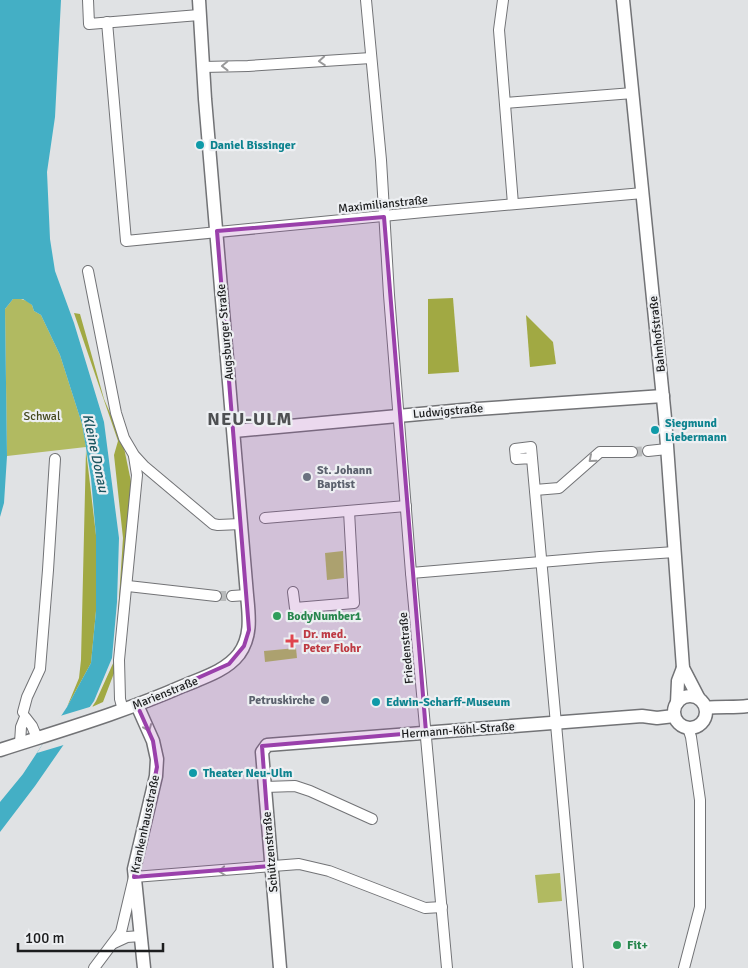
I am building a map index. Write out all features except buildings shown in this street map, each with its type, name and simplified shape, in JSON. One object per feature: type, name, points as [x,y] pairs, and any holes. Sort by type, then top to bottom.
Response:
[{"type":"street","points":[[88,0],[89,24],[199,15]]},
{"type":"street","name":"Augsburger Straße","points":[[199,0],[249,630],[247,638],[234,659]]},
{"type":"street","name":"Friedenstraße","points":[[366,0],[381,160],[398,415],[447,968]]},
{"type":"street","points":[[503,0],[499,30],[513,204]]},
{"type":"street","name":"Bahnhofstraße","points":[[624,0],[663,396],[683,668],[698,697]]},
{"type":"street","name":"Maximilianstraße","points":[[107,22],[126,241],[643,193]]},
{"type":"street","points":[[203,66],[248,66],[371,58]]},
{"type":"street","points":[[505,102],[633,93]]},
{"type":"street","points":[[88,271],[116,414],[124,438],[134,455],[144,466],[213,524],[241,524]]},
{"type":"street","name":"Ludwigstraße","points":[[234,431],[398,415],[663,396]]},
{"type":"street","points":[[648,451],[667,449]]},
{"type":"street","points":[[535,490],[559,488],[600,452],[632,452]]},
{"type":"street","points":[[123,710],[120,700],[120,660],[138,475],[134,455]]},
{"type":"street","points":[[532,458],[578,968]]},
{"type":"street","points":[[23,712],[27,697],[40,669],[55,459]]},
{"type":"street","points":[[266,518],[406,506]]},
{"type":"street","points":[[293,592],[294,608],[354,604],[349,511]]},
{"type":"street","points":[[412,573],[675,552]]},
{"type":"street","points":[[128,586],[216,596]]},
{"type":"street","points":[[232,596],[247,595]]},
{"type":"street","name":"Marienstraße","points":[[0,750],[137,705],[210,675],[234,659]]},
{"type":"street","name":"Bahnhofstraße","points":[[675,710],[678,681],[683,668]]},
{"type":"street","name":"Hermann-Köhl-Straße","points":[[274,744],[642,716],[657,718],[675,710],[686,696],[698,697]]},
{"type":"street","points":[[675,710],[681,725],[690,728],[702,723],[706,711],[703,702],[698,697]]},
{"type":"street","name":"Krankenhausstraße","points":[[94,968],[113,944],[122,928],[157,767],[153,741],[137,705]]},
{"type":"street","points":[[706,711],[717,706],[728,708],[748,706]]},
{"type":"street","points":[[20,744],[21,727],[24,717],[41,737]]},
{"type":"street","points":[[684,968],[700,907],[700,800],[690,728]]},
{"type":"street","name":"Schützenstraße","points":[[274,744],[266,745],[263,750],[280,968]]},
{"type":"street","points":[[265,787],[295,786],[372,819]]},
{"type":"street","points":[[144,968],[134,877],[299,864],[329,871],[425,908],[442,907]]},
{"type":"street","points":[[113,944],[127,937],[141,936]]},
{"type":"highlighted area","points":[[384,217],[426,732],[262,746],[271,866],[134,877],[157,767],[153,741],[137,705],[229,664],[244,646],[249,630],[217,231]]},
{"type":"green space","name":"Schwal","points":[[18,298],[27,301],[32,305],[34,311],[41,315],[60,355],[82,424],[86,447],[7,456],[5,309],[13,299]]},
{"type":"green space","points":[[453,298],[459,372],[428,374],[428,299]]},
{"type":"green space","points":[[74,313],[80,314],[104,399],[123,443],[134,496],[119,660],[103,702],[92,707],[115,659],[123,538],[114,455],[118,441]]},
{"type":"green space","points":[[526,315],[553,342],[556,364],[530,367]]},
{"type":"green space","points":[[86,450],[96,535],[96,611],[91,663],[67,707],[79,678],[81,660]]},
{"type":"green space","points":[[343,551],[344,578],[327,580],[325,553]]},
{"type":"green space","points":[[296,648],[297,658],[265,662],[264,651]]},
{"type":"green space","points":[[560,873],[562,901],[538,903],[535,875]]},
{"type":"water","name":"Kleine Donau","points":[[0,0],[61,0],[55,117],[47,172],[50,239],[55,271],[74,323],[104,422],[119,538],[117,602],[112,658],[94,701],[35,786],[0,832],[0,802],[23,774],[67,707],[91,663],[96,611],[96,536],[91,478],[82,424],[60,355],[41,315],[34,311],[32,305],[23,299],[13,299],[5,309],[7,456],[4,503],[0,517]]},
{"type":"pier","points":[[93,706],[67,744],[37,753],[60,716]]},
{"type":"tunnel","points":[[632,452],[648,451]]},
{"type":"tunnel","points":[[216,596],[232,596]]},
{"type":"place","name":"Daniel Bissinger","points":[[200,145]]},
{"type":"place","name":"Siegmund Liebermann","points":[[655,430]]},
{"type":"place","name":"St. Johann Baptist","points":[[307,477]]},
{"type":"place","name":"BodyNumber1","points":[[277,616]]},
{"type":"place","name":"Dr. med. Peter Flohr","points":[[292,641]]},
{"type":"place","name":"Petruskirche","points":[[325,700]]},
{"type":"place","name":"Edwin-Scharff-Museum","points":[[376,702]]},
{"type":"place","name":"Theater Neu-Ulm","points":[[193,773]]},
{"type":"place","name":"Fit+","points":[[617,945]]},
{"type":"district","name":"NEU-ULM","points":[[250,419]]}]
